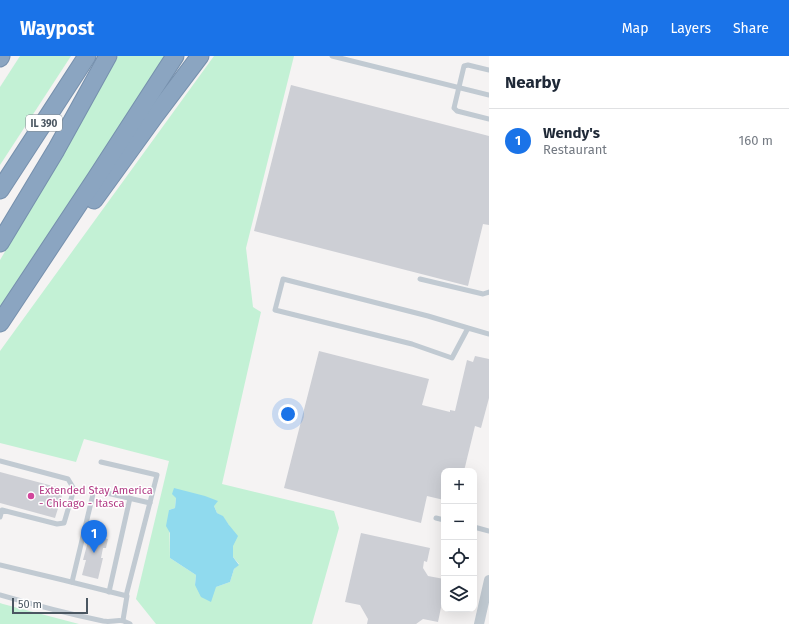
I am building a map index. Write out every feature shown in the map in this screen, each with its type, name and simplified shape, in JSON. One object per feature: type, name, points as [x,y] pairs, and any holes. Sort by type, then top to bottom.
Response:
[{"type":"highway","name":"IL 390","points":[[0,190],[87,56]]},
{"type":"highway","points":[[0,243],[56,150],[108,56]]},
{"type":"highway","points":[[0,324],[175,56]]},
{"type":"highway","points":[[19,296],[54,258],[154,117],[200,56]]},
{"type":"street","points":[[481,621],[488,593],[489,580]]},
{"type":"lane","points":[[332,56],[489,94]]},
{"type":"lane","points":[[489,70],[468,65],[464,66],[454,108],[456,111],[489,119]]},
{"type":"lane","points":[[468,328],[452,358],[412,344],[275,310],[283,279],[428,316],[489,334]]},
{"type":"lane","points":[[420,279],[482,294],[489,292]]},
{"type":"lane","points":[[0,461],[68,478],[74,489],[64,523],[57,524],[2,510],[0,517]]},
{"type":"lane","points":[[101,462],[157,475],[126,596],[123,620]]},
{"type":"lane","points":[[72,582],[94,490],[150,503]]},
{"type":"lane","points":[[109,592],[130,498]]},
{"type":"lane","points":[[436,518],[441,519]]},
{"type":"lane","points":[[477,529],[489,531]]},
{"type":"lane","points":[[0,565],[126,596]]},
{"type":"lane","points":[[0,595],[50,609],[106,621],[123,620],[130,624]]},
{"type":"green space","points":[[20,56],[71,56],[0,165],[0,87]]},
{"type":"green space","points":[[118,56],[166,56],[0,307],[0,260],[66,149]]},
{"type":"green space","points":[[214,56],[294,56],[246,248],[253,307],[261,312],[222,484],[334,511],[339,528],[312,624],[156,624],[136,599],[169,461],[84,439],[76,462],[0,443],[0,351]],"holes":[[[176,498],[214,506],[217,513],[222,516],[229,525],[233,546],[233,557],[239,564],[234,569],[230,582],[216,587],[195,585],[196,575],[170,558],[169,510],[175,508]]]},
{"type":"green space","points":[[0,603],[3,604],[79,624],[0,624]]},
{"type":"water","points":[[174,488],[218,501],[214,506],[217,513],[223,516],[238,536],[233,546],[233,557],[239,565],[234,569],[230,582],[216,587],[211,602],[201,597],[195,585],[196,575],[170,558],[170,533],[166,526],[169,510],[175,508],[176,498],[172,494]]},
{"type":"building","points":[[291,85],[489,136],[489,225],[483,224],[468,286],[254,231]]},
{"type":"building","points":[[319,351],[429,379],[422,405],[450,412],[450,410],[455,411],[467,360],[473,362],[475,356],[489,359],[489,398],[481,428],[475,426],[465,468],[441,468],[441,499],[427,496],[421,523],[284,488]]},
{"type":"building","name":"Extended Stay America - Chicago - Itasca","points":[[0,472],[64,489],[55,518],[0,503]]},
{"type":"building","points":[[361,533],[430,548],[427,562],[424,561],[423,568],[428,576],[441,578],[441,608],[438,622],[423,619],[416,624],[367,624],[368,619],[360,605],[345,602]]},
{"type":"building","points":[[90,534],[108,539],[106,548],[103,548],[101,558],[103,558],[98,579],[82,575],[86,560],[83,560]]},
{"type":"place","name":"Extended Stay America - Chicago - Itasca","points":[[31,496]]},
{"type":"place","name":"Wendy's","points":[[94,553]]}]
